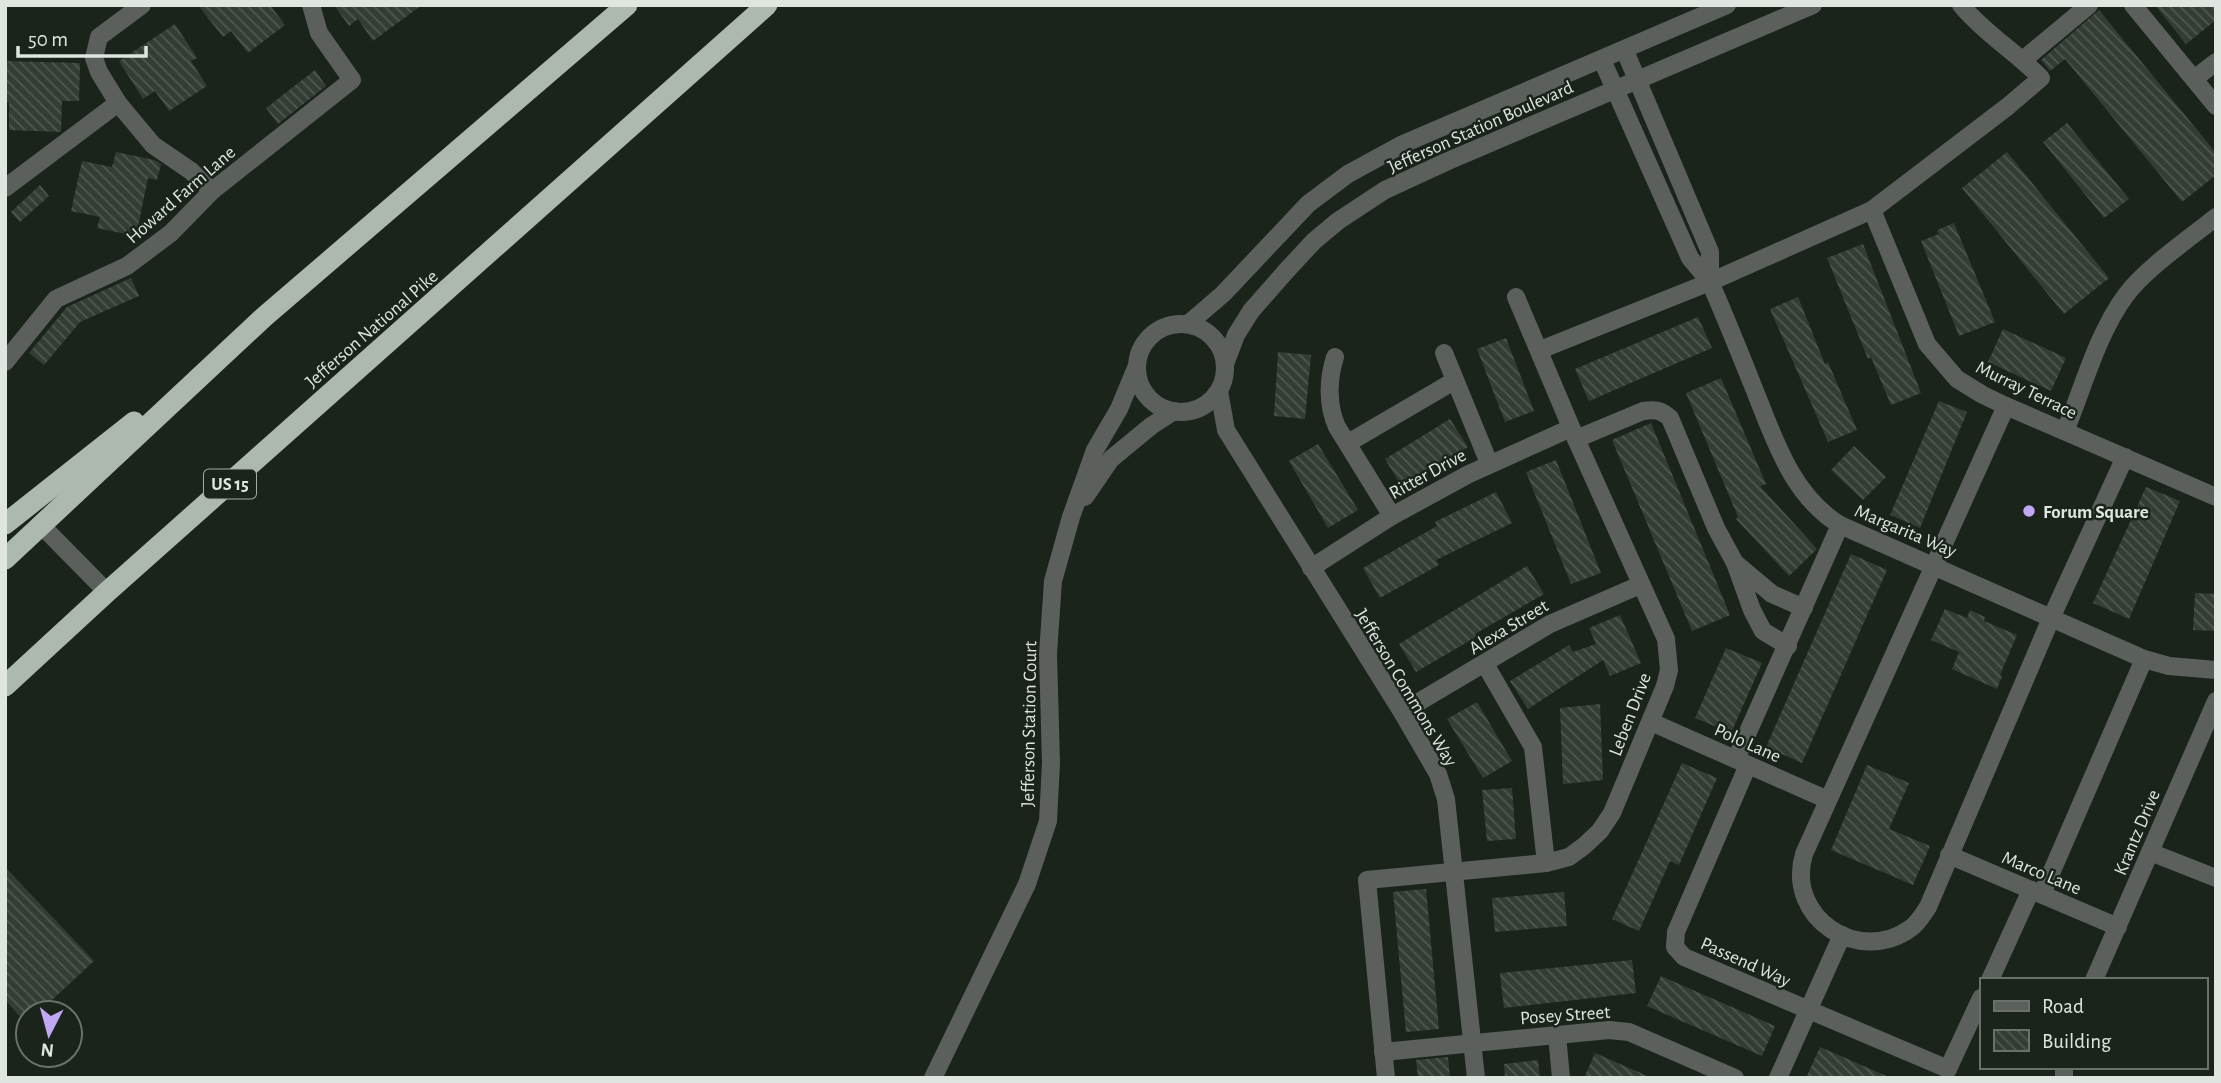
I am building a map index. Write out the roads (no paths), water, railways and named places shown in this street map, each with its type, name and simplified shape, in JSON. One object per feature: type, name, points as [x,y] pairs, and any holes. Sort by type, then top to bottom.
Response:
[{"type":"highway","points":[[5,524],[264,317],[627,5]]},
{"type":"highway","name":"Jefferson National Pike","points":[[5,686],[107,592],[767,5]]},
{"type":"highway","points":[[5,559],[264,317]]},
{"type":"street","points":[[142,5],[99,37],[94,58],[99,72],[118,103],[153,145],[191,171],[212,191]]},
{"type":"street","name":"Howard Farm Lane","points":[[5,362],[56,299],[127,266],[171,233],[212,191],[352,80],[319,33],[311,5]]},
{"type":"street","name":"Jefferson Station Boulevard","points":[[1188,324],[1223,294],[1308,204],[1348,174],[1403,144],[1727,5]]},
{"type":"street","name":"Jefferson Station Boulevard","points":[[1225,364],[1236,335],[1251,311],[1314,241],[1338,221],[1385,190],[1813,5]]},
{"type":"street","points":[[1540,350],[1710,282],[1872,210],[2007,107],[2040,78],[1961,5]]},
{"type":"street","points":[[2022,60],[2089,5]]},
{"type":"street","points":[[2133,5],[2216,107]]},
{"type":"street","name":"Margarita Way","points":[[1625,51],[1710,252],[1710,282]]},
{"type":"street","name":"Margarita Way","points":[[1602,60],[1690,258],[1710,282],[1784,463],[1823,515],[1840,525],[2144,659],[2169,666],[2216,670]]},
{"type":"street","points":[[2194,79],[2216,62]]},
{"type":"street","points":[[5,188],[118,103]]},
{"type":"street","name":"Murray Terrace","points":[[1872,210],[1927,344],[1957,379],[2006,406],[2216,497]]},
{"type":"street","points":[[2065,431],[2112,315],[2128,292],[2216,217]]},
{"type":"street","name":"Leben Drive","points":[[1383,1052],[1367,880],[1546,863],[1569,857],[1600,831],[1612,813],[1665,687],[1669,670],[1666,639],[1640,585],[1516,297]]},
{"type":"street","points":[[1188,324],[1202,329],[1214,338],[1222,350],[1225,364],[1224,378],[1212,400],[1193,410],[1174,411],[1162,408],[1143,391],[1136,368],[1139,352],[1154,332],[1166,326],[1188,324]]},
{"type":"street","points":[[1444,353],[1489,463]]},
{"type":"street","points":[[1335,357],[1331,368],[1331,413],[1392,516]]},
{"type":"street","name":"Jefferson Station Court","points":[[933,1078],[1027,884],[1048,821],[1051,763],[1048,654],[1053,580],[1095,450],[1119,409],[1136,368]]},
{"type":"street","points":[[1348,443],[1454,381]]},
{"type":"street","name":"Jefferson Commons Way","points":[[1219,391],[1226,430],[1438,774],[1446,799],[1476,1078]]},
{"type":"street","points":[[2006,406],[1804,854],[1800,880],[1804,894],[1815,917],[1826,927],[1842,935],[1863,941],[1884,941],[1914,927],[1928,907],[2052,617],[2125,457]]},
{"type":"street","name":"Ritter Drive","points":[[1311,568],[1392,516],[1489,463],[1653,409],[1662,411],[1670,418],[1716,528],[1735,563]]},
{"type":"street","name":"Jefferson Commons Way","points":[[1193,410],[1226,430]]},
{"type":"street","name":"Jefferson Station Court","points":[[1072,517],[1111,459],[1174,411]]},
{"type":"street","points":[[41,525],[107,592]]},
{"type":"street","points":[[1742,762],[1840,525]]},
{"type":"street","points":[[1735,563],[1772,594],[1804,608]]},
{"type":"street","points":[[1735,563],[1752,610],[1763,631],[1788,646]]},
{"type":"street","name":"Alexa Street","points":[[1402,712],[1561,618],[1640,585]]},
{"type":"street","points":[[1991,978],[2037,892],[2144,659]]},
{"type":"street","points":[[1485,664],[1533,747],[1546,863]]},
{"type":"street","name":"Krantz Drive","points":[[2095,978],[2216,701]]},
{"type":"street","name":"Polo Lane","points":[[1651,722],[1828,800]]},
{"type":"street","name":"Passend Way","points":[[1742,762],[1676,932],[1675,947],[1684,957],[1950,1073]]},
{"type":"street","points":[[2150,852],[2216,878]]},
{"type":"street","name":"Marco Lane","points":[[1949,855],[2118,927]]},
{"type":"street","points":[[1779,1078],[1842,935]]},
{"type":"street","points":[[1950,1073],[1980,1000]]},
{"type":"street","name":"Posey Street","points":[[1383,1052],[1609,1030],[1629,1032],[1695,1070],[1735,1078]]},
{"type":"street","points":[[1557,1035],[1561,1078]]},
{"type":"street","points":[[1383,1052],[1386,1078]]},
{"type":"place","name":"Forum Square","points":[[2029,511]]}]
